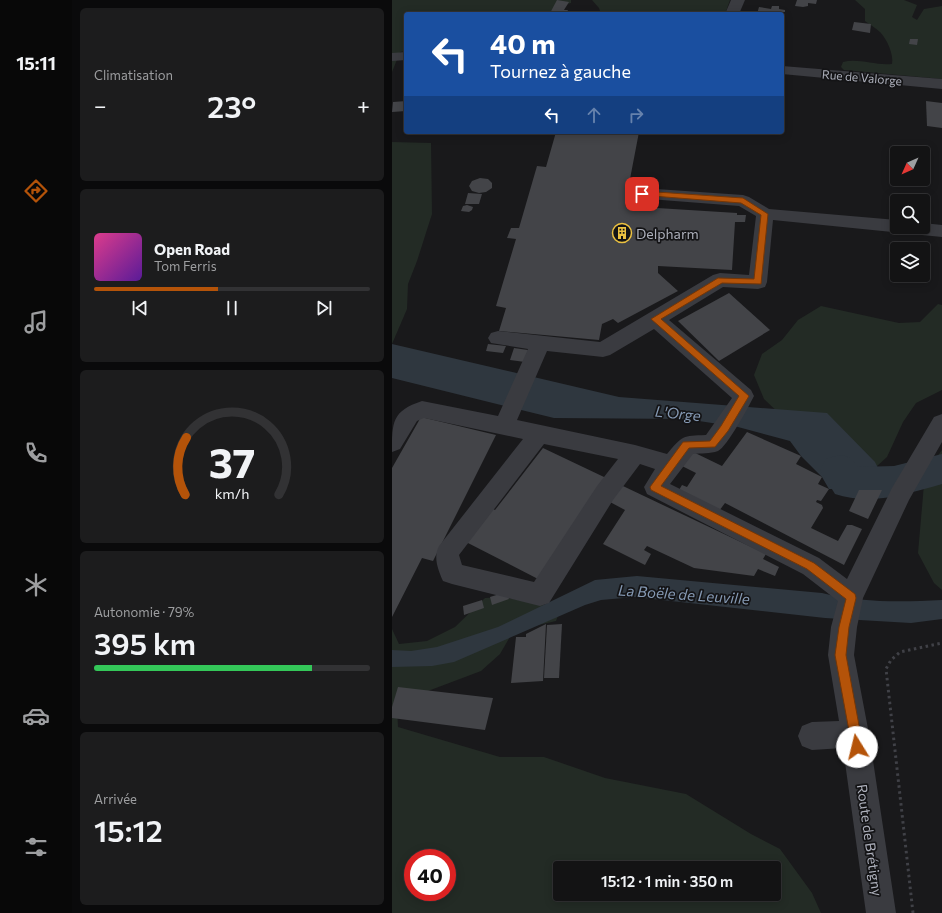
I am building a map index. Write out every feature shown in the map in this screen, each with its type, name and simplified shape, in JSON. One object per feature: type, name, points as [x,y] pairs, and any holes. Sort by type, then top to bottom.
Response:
[{"type":"street","points":[[733,12],[738,0]]},
{"type":"street","points":[[392,57],[404,56]]},
{"type":"street","name":"Rue de Valorge","points":[[784,70],[942,84]]},
{"type":"street","points":[[642,194],[743,201],[764,214],[890,225]]},
{"type":"street","points":[[498,338],[603,350],[720,280],[758,282],[764,214]]},
{"type":"street","points":[[930,230],[942,231]]},
{"type":"street","points":[[655,319],[744,396],[712,444],[686,445],[654,487],[810,566],[851,598]]},
{"type":"street","points":[[507,418],[541,343]]},
{"type":"street","points":[[392,443],[409,415],[422,409],[507,418],[540,433],[635,454],[672,464]]},
{"type":"street","name":"Route de Brétigny","points":[[881,913],[855,734],[841,655],[844,627],[851,598],[900,495],[942,423]]},
{"type":"street","points":[[540,433],[447,553],[452,573],[540,595],[603,496],[635,454]]},
{"type":"street","points":[[812,736],[855,734]]},
{"type":"path","points":[[913,913],[886,669],[891,660],[900,652],[942,644]]},
{"type":"shaded area","points":[[392,0],[571,0],[571,3],[555,7],[550,12],[404,12],[404,51],[400,52],[392,72]]},
{"type":"shaded area","points":[[592,0],[730,0],[726,12],[600,12]]},
{"type":"shaded area","points":[[855,0],[904,0],[917,5],[912,17],[917,20],[924,9],[942,6],[942,79],[844,70],[841,67],[843,62],[849,61],[892,64],[891,52],[883,35],[865,21],[865,9]]},
{"type":"shaded area","points":[[392,142],[431,143],[432,214],[408,284],[407,309],[392,344]]},
{"type":"shaded area","points":[[938,304],[942,305],[942,390],[916,403],[903,422],[887,457],[876,467],[787,421],[764,399],[754,375],[762,354],[782,340],[798,320],[821,306],[899,323],[920,322]]},
{"type":"shaded area","points":[[942,450],[942,590],[934,583],[918,553],[925,473]]},
{"type":"shaded area","points":[[503,597],[561,608],[556,621],[525,628],[511,635],[500,654],[481,671],[420,694],[397,707],[398,727],[500,757],[544,757],[605,778],[686,794],[751,834],[780,849],[812,893],[821,913],[392,913],[392,629],[399,644],[427,641],[455,627],[485,598]]},
{"type":"water","points":[[392,344],[619,397],[827,413],[875,462],[881,474],[893,477],[881,483],[879,488],[882,490],[829,489],[822,477],[801,456],[790,441],[738,427],[686,419],[554,418],[392,378]]},
{"type":"water","points":[[942,462],[942,484],[899,487],[918,471]]},
{"type":"water","name":"La Boële de Leuville","points":[[637,576],[822,593],[852,599],[897,601],[942,600],[942,619],[911,623],[825,618],[635,597],[601,600],[585,605],[454,662],[432,666],[392,667],[392,650],[411,651],[437,647],[498,627],[595,580]]},
{"type":"building","points":[[557,0],[569,2],[564,10],[568,10],[567,12],[551,12]]},
{"type":"building","points":[[797,0],[817,0],[816,4],[808,3],[808,6],[803,7],[795,6]]},
{"type":"building","points":[[772,6],[779,6],[779,9],[785,10],[785,12],[758,12],[759,7],[771,9]]},
{"type":"building","points":[[854,22],[871,24],[870,33],[852,30]]},
{"type":"building","points":[[910,39],[918,39],[917,45],[909,44]]},
{"type":"building","points":[[404,101],[404,111],[392,112],[393,102]]},
{"type":"building","points":[[926,101],[942,103],[942,128],[927,126]]},
{"type":"building","name":"Delpharm","points":[[555,134],[639,134],[630,179],[641,180],[636,201],[626,201],[625,206],[628,207],[629,203],[642,204],[641,207],[737,213],[737,215],[746,215],[745,222],[735,222],[732,270],[658,266],[658,273],[678,291],[618,323],[613,319],[602,324],[599,340],[499,331],[506,308],[496,306],[516,239],[507,238],[511,228],[519,228],[537,166],[546,167]]},
{"type":"building","points":[[480,178],[488,179],[492,183],[492,188],[486,192],[479,193],[472,191],[469,186],[472,181]]},
{"type":"building","points":[[468,193],[482,194],[479,204],[465,204]]},
{"type":"building","points":[[467,205],[473,207],[472,210],[469,212],[461,211],[463,206]]},
{"type":"building","points":[[729,293],[770,330],[719,361],[678,321]]},
{"type":"building","points":[[488,344],[506,346],[503,353],[486,351]]},
{"type":"building","points":[[514,348],[528,350],[525,362],[510,360]]},
{"type":"building","points":[[421,417],[496,435],[433,561],[422,558],[392,617],[392,468]]},
{"type":"building","points":[[747,432],[801,456],[796,464],[822,477],[818,484],[829,489],[821,501],[817,500],[816,502],[822,505],[823,508],[811,528],[838,541],[847,525],[852,525],[862,529],[844,565],[725,503],[719,511],[679,490],[682,485],[687,487],[696,473],[680,465],[691,451],[722,466]]},
{"type":"building","points":[[543,448],[766,554],[763,559],[779,567],[775,576],[758,569],[754,576],[694,568],[647,546],[644,550],[651,554],[645,565],[603,544],[625,510],[610,502],[538,579],[466,542],[491,508],[495,510]]},
{"type":"building","points":[[859,490],[882,490],[868,519],[849,511]]},
{"type":"building","points":[[506,592],[509,599],[492,605],[490,597]]},
{"type":"building","points":[[482,600],[484,608],[464,615],[463,606]]},
{"type":"building","points":[[546,624],[543,681],[511,683],[516,637],[526,637],[526,634]]},
{"type":"building","points":[[562,624],[559,678],[544,678],[547,625]]},
{"type":"building","points":[[398,687],[493,698],[485,730],[392,718],[392,707]]},
{"type":"waterway","name":"L'Orge","points":[[839,470],[848,483],[894,482],[942,469]]},
{"type":"place","name":"Delpharm","points":[[622,233]]},
{"type":"route","points":[[642,194],[743,201],[764,214],[758,282],[720,280],[655,319],[744,396],[712,444],[686,445],[654,487],[810,566],[851,598],[844,627],[841,655],[857,747]]}]
